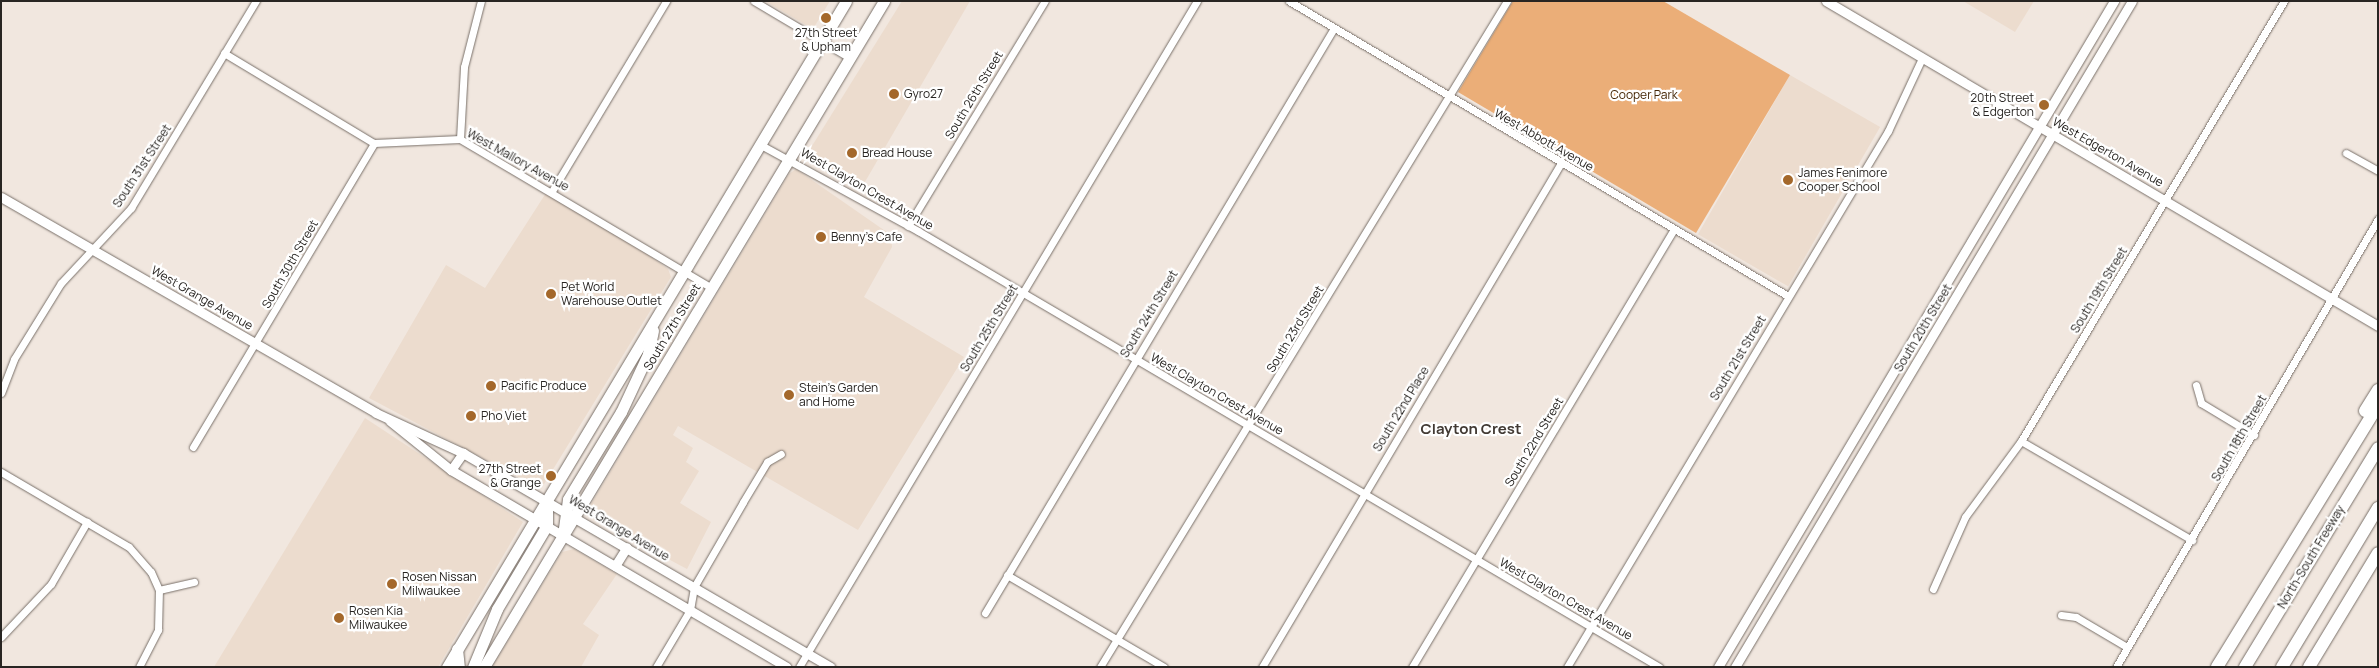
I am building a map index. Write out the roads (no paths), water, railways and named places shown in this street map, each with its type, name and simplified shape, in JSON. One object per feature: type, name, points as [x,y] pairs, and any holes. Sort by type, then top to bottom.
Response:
[{"type":"highway","points":[[2321,495],[2378,390]]},
{"type":"highway","points":[[2217,667],[2378,405]]},
{"type":"highway","name":"North-South Freeway","points":[[2246,667],[2378,448]]},
{"type":"highway","points":[[2282,667],[2378,508]]},
{"type":"highway","points":[[2310,665],[2378,553]]},
{"type":"main road","name":"South 27th Street","points":[[447,667],[846,1]]},
{"type":"main road","name":"South 27th Street","points":[[484,667],[563,535],[569,514],[712,288],[884,1]]},
{"type":"main road","points":[[569,514],[648,354],[655,321]]},
{"type":"main road","points":[[473,667],[497,610],[547,525],[547,500]]},
{"type":"main road","points":[[457,649],[459,667]]},
{"type":"street","name":"South 31st Street","points":[[1,393],[4,384],[61,283],[90,248],[131,208],[256,1]]},
{"type":"street","points":[[460,139],[464,67],[481,1]]},
{"type":"street","points":[[552,191],[666,1]]},
{"type":"street","points":[[754,1],[850,58]]},
{"type":"street","name":"South 26th Street","points":[[908,226],[1044,1]]},
{"type":"street","name":"South 25th Street","points":[[799,667],[1197,1]]},
{"type":"street","name":"West Abbott Avenue","points":[[1289,1],[1448,97],[1788,296]]},
{"type":"street","name":"South 23rd Street","points":[[1100,667],[1250,425],[1507,1]]},
{"type":"street","name":"West Edgerton Avenue","points":[[1826,1],[2378,326]]},
{"type":"street","name":"South 20th Street","points":[[1718,667],[2114,1]]},
{"type":"street","name":"South 20th Street","points":[[1735,667],[2132,1]]},
{"type":"street","name":"South 19th Street","points":[[1933,589],[1966,517],[2021,441],[2284,1]]},
{"type":"street","name":"South 24th Street","points":[[985,613],[1334,28]]},
{"type":"street","points":[[224,52],[374,143]]},
{"type":"street","name":"South 21st Street","points":[[1567,667],[1888,131],[1922,58]]},
{"type":"street","name":"West Mallory Avenue","points":[[374,143],[460,139],[552,191],[712,288]]},
{"type":"street","name":"South 30th Street","points":[[193,447],[374,143]]},
{"type":"street","name":"West Clayton Crest Avenue","points":[[761,145],[790,158],[908,226],[1660,667]]},
{"type":"street","points":[[2346,153],[2378,172]]},
{"type":"street","name":"South 22nd Place","points":[[1262,667],[1364,492],[1561,163]]},
{"type":"street","name":"West Grange Avenue","points":[[1,197],[390,420],[463,453],[547,500],[830,667]]},
{"type":"street","name":"South 18th Street","points":[[2116,667],[2334,300],[2378,219]]},
{"type":"street","name":"South 22nd Street","points":[[1412,667],[1674,229]]},
{"type":"street","points":[[2196,385],[2202,403],[2254,435]]},
{"type":"street","name":"West Grange Avenue","points":[[390,420],[451,470],[787,667]]},
{"type":"street","points":[[2021,441],[2192,540]]},
{"type":"street","points":[[451,470],[463,453]]},
{"type":"street","points":[[656,667],[690,610],[694,587],[767,462],[781,454]]},
{"type":"street","points":[[1,472],[87,522],[140,556],[159,590],[158,630],[139,667]]},
{"type":"street","points":[[1,637],[51,584],[87,522]]},
{"type":"street","points":[[615,566],[627,547]]},
{"type":"street","points":[[1007,574],[1164,667]]},
{"type":"street","points":[[159,590],[194,582]]},
{"type":"street","points":[[2062,615],[2076,617],[2127,647]]},
{"type":"place","name":"27th Street & Upham","points":[[826,18]]},
{"type":"place","name":"Gyro27","points":[[894,94]]},
{"type":"place","name":"20th Street & Edgerton","points":[[2044,105]]},
{"type":"place","name":"Bread House","points":[[852,153]]},
{"type":"place","name":"James Fenimore Cooper School","points":[[1788,180]]},
{"type":"place","name":"Benny's Cafe","points":[[821,237]]},
{"type":"place","name":"Pet World Warehouse Outlet","points":[[551,294]]},
{"type":"place","name":"Pacific Produce","points":[[491,386]]},
{"type":"place","name":"Stein's Garden and Home","points":[[789,395]]},
{"type":"place","name":"Pho Viet","points":[[471,416]]},
{"type":"place","name":"27th Street & Grange","points":[[551,476]]},
{"type":"place","name":"Rosen Nissan Milwaukee","points":[[392,584]]},
{"type":"place","name":"Rosen Kia Milwaukee","points":[[339,618]]},
{"type":"district","name":"Clayton Crest","points":[[1471,429]]},
{"type":"park label","name":"Cooper Park","points":[[1644,95]]}]
